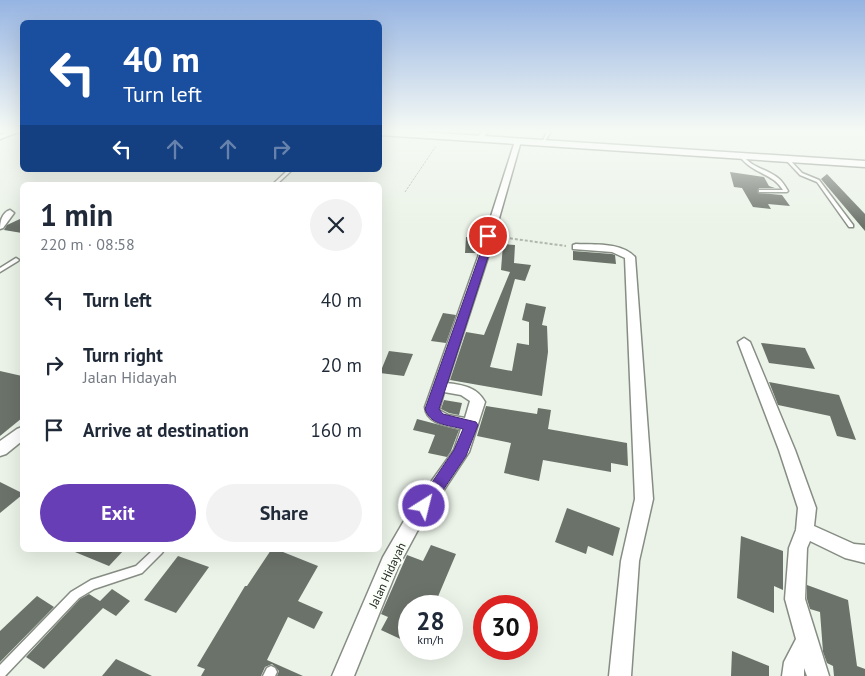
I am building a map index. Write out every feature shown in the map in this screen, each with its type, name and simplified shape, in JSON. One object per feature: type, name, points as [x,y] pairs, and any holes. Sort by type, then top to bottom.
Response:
[{"type":"street","points":[[471,425],[439,418],[432,409],[483,257],[511,163]]},
{"type":"street","points":[[846,163],[865,164]]},
{"type":"street","points":[[0,226],[10,213]]},
{"type":"street","points":[[576,247],[625,252],[630,257],[644,498],[630,561],[620,676]]},
{"type":"street","points":[[744,342],[787,450],[806,508],[805,530],[798,548],[795,599],[818,676]]},
{"type":"street","name":"Jalan Hidayah","points":[[343,676],[390,563],[414,520],[461,452],[471,425],[478,402],[476,396],[468,392],[439,387]]},
{"type":"street","points":[[0,450],[20,434]]},
{"type":"street","points":[[805,530],[852,552],[865,554]]},
{"type":"street","points":[[793,676],[792,669],[797,657],[807,643]]},
{"type":"lane","points":[[746,163],[778,178],[786,191],[760,191]]},
{"type":"lane","points":[[790,163],[801,174],[818,181],[851,226]]},
{"type":"lane","points":[[277,182],[288,172]]},
{"type":"lane","points":[[0,270],[16,260]]},
{"type":"lane","points":[[0,672],[74,595],[91,585],[139,570],[157,552]]},
{"type":"path","points":[[405,192],[425,163]]},
{"type":"path","points":[[488,236],[576,247]]},
{"type":"building","points":[[730,172],[764,177],[769,186],[775,188],[759,188],[758,193],[782,195],[790,206],[768,204],[771,209],[753,207],[742,188],[734,187]]},
{"type":"building","points":[[827,174],[865,214],[865,231],[821,179]]},
{"type":"building","points":[[20,219],[20,233],[4,230],[7,225]]},
{"type":"building","points":[[466,237],[480,237],[477,253],[465,253]]},
{"type":"building","points":[[503,244],[515,245],[514,263],[531,265],[525,281],[515,279],[490,367],[512,371],[517,343],[529,345],[529,322],[522,320],[526,303],[546,307],[542,325],[547,326],[548,352],[542,396],[450,380],[466,332],[484,335],[510,272],[501,270]]},
{"type":"building","points":[[573,251],[612,254],[615,255],[616,264],[573,260]]},
{"type":"building","points":[[443,313],[456,315],[446,343],[431,341]]},
{"type":"building","points":[[761,343],[805,348],[815,369],[769,363]]},
{"type":"building","points":[[389,351],[413,354],[404,376],[382,373],[382,368]]},
{"type":"building","points":[[0,371],[20,376],[20,420],[0,436]]},
{"type":"building","points":[[769,382],[839,395],[856,440],[837,436],[830,416],[778,405]]},
{"type":"building","points":[[444,400],[462,403],[459,415],[441,409]]},
{"type":"building","points":[[486,406],[537,414],[538,408],[551,410],[548,429],[627,443],[628,466],[611,463],[611,472],[543,460],[539,481],[504,473],[511,443],[477,436]]},
{"type":"building","points":[[417,419],[459,430],[447,457],[428,453],[435,435],[413,430]]},
{"type":"building","points":[[0,482],[20,492],[20,497],[0,513]]},
{"type":"building","points":[[567,508],[620,528],[613,556],[588,546],[586,554],[555,542]]},
{"type":"building","points":[[741,536],[783,551],[783,590],[774,586],[774,613],[737,598]]},
{"type":"building","points":[[431,545],[456,554],[439,595],[398,595],[398,638],[381,630],[388,617],[381,614],[407,555],[423,561]]},
{"type":"building","points":[[75,552],[122,552],[109,566]]},
{"type":"building","points":[[270,552],[283,552],[318,566],[298,601],[323,612],[314,629],[288,617],[267,660],[303,676],[277,676],[279,671],[272,664],[265,667],[261,676],[201,676],[205,669],[197,666],[245,586],[247,586]]},
{"type":"building","points":[[178,556],[209,567],[176,613],[144,600]]},
{"type":"building","points":[[807,585],[848,600],[857,666],[865,669],[865,676],[834,676],[833,666],[827,663],[823,652],[820,612],[810,609],[807,599]]},
{"type":"building","points":[[112,589],[130,601],[116,616],[103,608],[44,669],[26,657],[80,599],[89,594],[100,601]]},
{"type":"building","points":[[37,596],[54,607],[0,662],[0,631]]},
{"type":"building","points":[[732,651],[769,666],[769,676],[731,676]]},
{"type":"building","points":[[116,659],[152,676],[102,676]]},
{"type":"route","points":[[424,506],[461,452],[471,425],[439,418],[432,409],[483,257],[488,236]]}]
